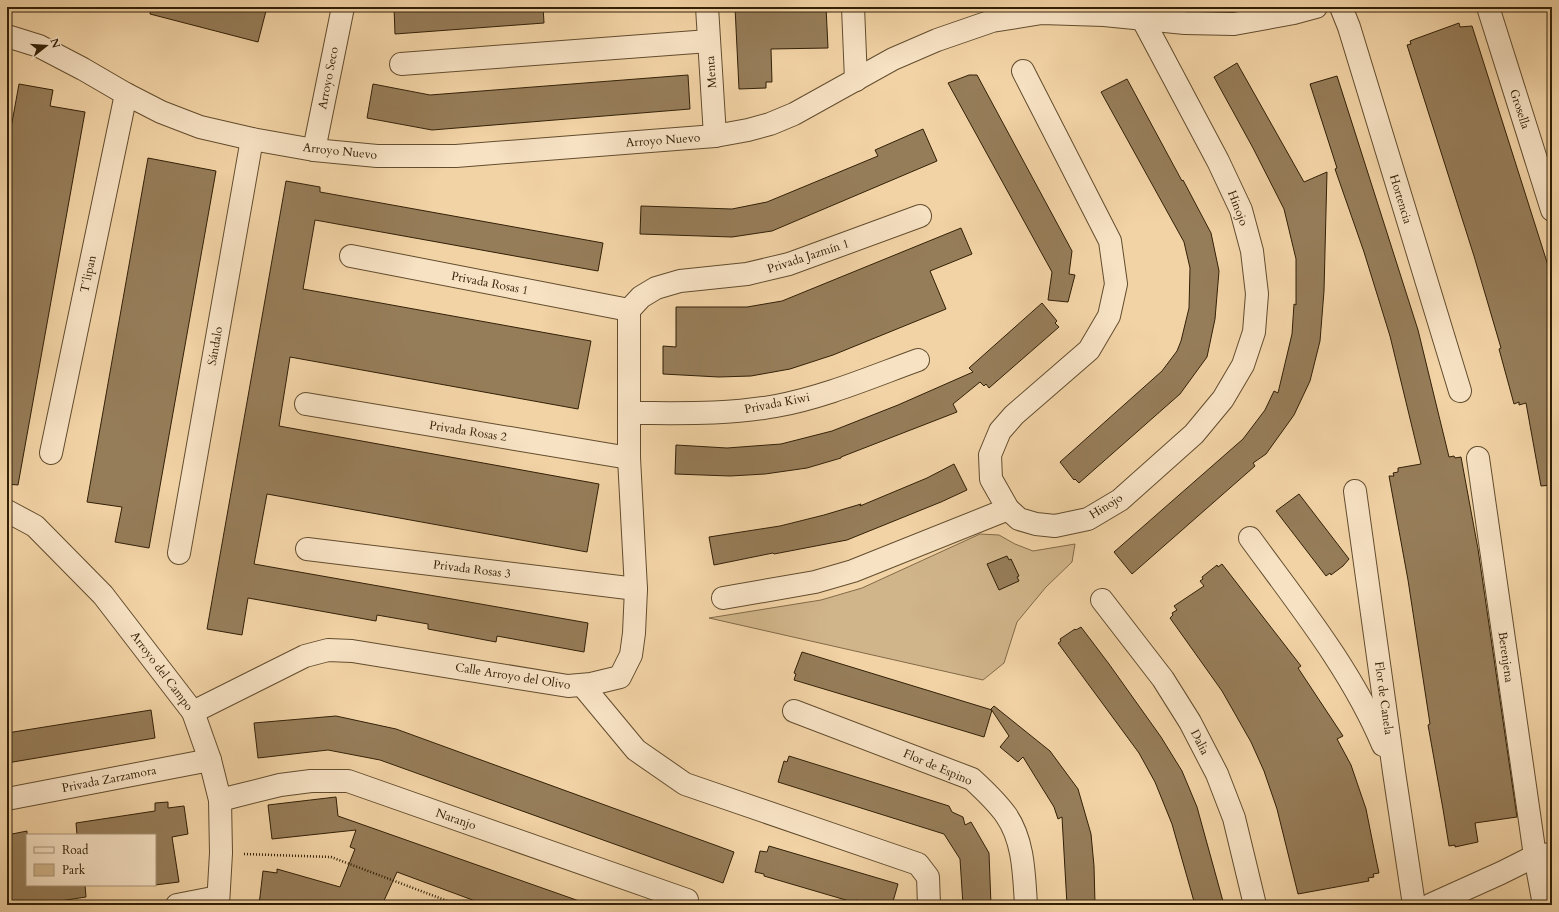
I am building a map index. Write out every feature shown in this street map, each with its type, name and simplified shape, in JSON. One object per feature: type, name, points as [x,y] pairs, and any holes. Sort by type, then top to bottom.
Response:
[{"type":"street","name":"Arroyo Seco","points":[[314,150],[343,7]]},
{"type":"street","name":"Menta","points":[[706,7],[715,136]]},
{"type":"street","points":[[853,7],[856,80]]},
{"type":"street","name":"Arroyo Nuevo","points":[[7,36],[39,46],[161,112],[200,127],[252,139],[314,150],[377,156],[456,156],[715,136],[748,130],[770,124],[794,114],[893,59],[922,46],[992,21],[1042,13],[1104,15],[1185,23],[1234,24],[1293,10],[1316,7]]},
{"type":"street","name":"Hortencia","points":[[1341,7],[1460,391]]},
{"type":"street","name":"Grosella","points":[[1488,7],[1552,210]]},
{"type":"street","name":"Hinojo","points":[[1023,71],[1110,241],[1116,284],[1109,316],[1089,350],[1014,415],[1000,431],[990,455],[992,479],[1008,509],[1019,519],[1036,524],[1055,526],[1088,518],[1120,500],[1194,434],[1223,399],[1243,365],[1254,332],[1257,294],[1252,250],[1241,210],[1218,161],[1143,20]]},
{"type":"street","points":[[401,64],[709,41]]},
{"type":"street","name":"T´lipan","points":[[51,453],[126,94]]},
{"type":"street","name":"Sándalo","points":[[179,553],[252,139]]},
{"type":"street","name":"Privada Jazmín 1","points":[[628,310],[641,297],[656,288],[680,281],[748,274],[790,264],[920,216]]},
{"type":"street","name":"Privada Rosas 1","points":[[351,256],[628,310]]},
{"type":"street","name":"Calle Arroyo del Olivo","points":[[194,712],[305,656],[328,650],[352,651],[568,686],[582,685],[620,677],[631,655],[634,633],[636,589],[629,458],[630,413],[628,310]]},
{"type":"street","name":"Privada Kiwi","points":[[630,413],[717,413],[775,406],[830,392],[918,360]]},
{"type":"street","name":"Privada Rosas 2","points":[[306,404],[629,458]]},
{"type":"street","name":"Berenjena","points":[[1478,458],[1544,855],[1544,905]]},
{"type":"street","name":"Flor de Canela","points":[[1355,491],[1414,905]]},
{"type":"street","points":[[723,598],[815,582],[853,571],[1008,509]]},
{"type":"street","name":"Arroyo del Campo","points":[[7,511],[35,526],[102,595],[194,712],[210,760],[220,800],[222,853],[218,901]]},
{"type":"street","points":[[1250,538],[1307,615],[1347,675],[1371,717],[1394,772]]},
{"type":"street","name":"Privada Rosas 3","points":[[307,549],[636,589]]},
{"type":"street","name":"Dalia","points":[[1102,600],[1163,679],[1190,722],[1216,774],[1234,818],[1255,905]]},
{"type":"street","points":[[582,685],[636,750],[685,784],[918,864],[928,877],[929,905]]},
{"type":"street","name":"Flor de Espino","points":[[794,711],[972,779],[990,796],[1007,816],[1018,840],[1024,864],[1026,905]]},
{"type":"street","name":"Privada Zarzamora","points":[[7,799],[210,760]]},
{"type":"street","name":"Naranjo","points":[[220,800],[280,785],[311,781],[348,782],[687,900]]},
{"type":"street","points":[[1430,905],[1544,855]]},
{"type":"street","points":[[177,905],[218,901]]},
{"type":"path","points":[[222,853],[331,857],[458,905]]},
{"type":"green space","points":[[980,534],[999,535],[1015,544],[1033,551],[1075,544],[1072,562],[1046,587],[1017,622],[1004,663],[983,680],[709,618],[821,600],[862,588]]},
{"type":"building","points":[[151,7],[267,7],[258,42],[150,14]]},
{"type":"building","points":[[394,7],[543,7],[544,23],[395,34]]},
{"type":"building","points":[[735,7],[826,7],[828,48],[771,49],[772,82],[766,82],[766,88],[739,89]]},
{"type":"building","points":[[1459,23],[1460,27],[1472,26],[1552,278],[1552,485],[1541,486],[1526,403],[1519,405],[1519,402],[1514,404],[1499,349],[1501,348],[1474,256],[1407,45],[1411,44],[1410,41]]},
{"type":"building","points":[[1237,63],[1304,182],[1327,172],[1324,291],[1320,341],[1310,381],[1294,415],[1266,454],[1253,463],[1255,466],[1132,574],[1114,552],[1243,439],[1265,410],[1274,391],[1278,393],[1292,334],[1294,304],[1296,305],[1296,259],[1284,209],[1214,77]]},
{"type":"building","points":[[688,75],[690,109],[432,130],[367,118],[373,84],[430,95]]},
{"type":"building","points":[[969,75],[977,75],[1072,251],[1069,274],[1075,275],[1068,302],[1048,300],[1052,272],[948,83]]},
{"type":"building","points":[[1337,76],[1418,330],[1449,457],[1461,457],[1478,549],[1517,817],[1475,823],[1478,842],[1455,847],[1455,845],[1449,846],[1428,725],[1430,724],[1408,580],[1389,476],[1394,476],[1393,473],[1398,472],[1398,468],[1421,464],[1390,336],[1364,252],[1335,169],[1337,168],[1310,84]]},
{"type":"building","points":[[1127,79],[1211,233],[1219,271],[1215,319],[1207,357],[1180,394],[1079,483],[1075,479],[1074,480],[1060,462],[1162,371],[1177,351],[1189,308],[1190,268],[1184,242],[1101,92]]},
{"type":"building","points":[[19,84],[53,90],[50,106],[85,112],[18,485],[7,484],[7,150]]},
{"type":"building","points":[[923,129],[937,161],[772,231],[732,237],[640,234],[641,206],[732,209],[767,202],[878,156],[875,150]]},
{"type":"building","points":[[148,158],[216,171],[149,548],[115,542],[122,507],[87,502]]},
{"type":"building","points":[[286,181],[320,187],[320,192],[603,243],[598,271],[315,220],[303,289],[591,341],[578,409],[290,357],[279,426],[599,484],[587,552],[267,494],[254,564],[588,623],[584,652],[497,636],[496,642],[428,629],[428,624],[377,615],[376,621],[248,598],[242,635],[207,629]]},
{"type":"building","points":[[961,228],[972,254],[930,271],[946,309],[833,355],[790,369],[751,376],[719,377],[663,374],[663,346],[676,347],[676,307],[747,307],[782,301]]},
{"type":"building","points":[[1042,303],[1057,321],[1055,323],[1059,327],[989,388],[986,384],[984,386],[980,382],[953,404],[957,412],[841,458],[807,468],[765,474],[730,476],[675,474],[676,445],[727,448],[781,444],[832,431],[898,405],[973,372],[969,368]]},
{"type":"building","points":[[954,464],[967,490],[941,502],[847,540],[714,565],[709,537],[780,526],[861,504],[860,506],[927,478]]},
{"type":"building","points":[[1299,494],[1349,559],[1343,566],[1331,575],[1330,573],[1326,576],[1276,511]]},
{"type":"building","points":[[1007,556],[1009,560],[1011,559],[1019,576],[1017,577],[1019,581],[999,590],[987,564]]},
{"type":"building","points":[[1222,564],[1301,666],[1298,668],[1343,736],[1337,739],[1351,765],[1366,809],[1379,873],[1373,874],[1374,877],[1368,878],[1369,881],[1298,894],[1277,809],[1264,771],[1251,742],[1222,691],[1170,618],[1173,615],[1172,613],[1177,610],[1174,606],[1204,586],[1200,581],[1203,579],[1202,577],[1217,565],[1218,567]]},
{"type":"building","points":[[1081,627],[1161,737],[1182,771],[1197,807],[1224,905],[1195,905],[1172,824],[1155,782],[1139,753],[1058,643],[1061,641],[1060,639],[1075,629],[1076,630]]},
{"type":"building","points":[[802,652],[992,710],[984,737],[794,680],[796,674],[794,673]]},
{"type":"building","points":[[994,706],[1050,751],[1078,789],[1091,834],[1095,904],[1067,905],[1062,817],[1058,819],[1054,807],[1023,757],[1018,762],[1000,747],[1009,736],[991,709]]},
{"type":"building","points":[[151,710],[155,738],[7,763],[7,733]]},
{"type":"building","points":[[336,716],[396,729],[734,852],[723,883],[380,760],[328,750],[258,758],[254,723]]},
{"type":"building","points":[[789,756],[949,806],[952,812],[963,817],[965,825],[971,822],[989,853],[991,905],[963,905],[960,859],[944,834],[778,782],[784,761],[787,762]]},
{"type":"building","points":[[336,797],[338,816],[582,902],[582,905],[486,905],[397,872],[382,905],[259,905],[263,871],[277,873],[277,869],[340,887],[355,849],[350,847],[356,830],[272,839],[268,805]]},
{"type":"building","points":[[168,802],[168,808],[184,806],[188,834],[172,837],[179,882],[156,885],[156,834],[77,834],[76,823],[155,811],[155,803]]},
{"type":"building","points":[[27,831],[26,886],[85,886],[86,897],[33,905],[7,905],[7,835]]},
{"type":"building","points":[[769,846],[898,884],[892,905],[872,905],[856,900],[856,903],[755,872],[760,851],[767,852]]}]
